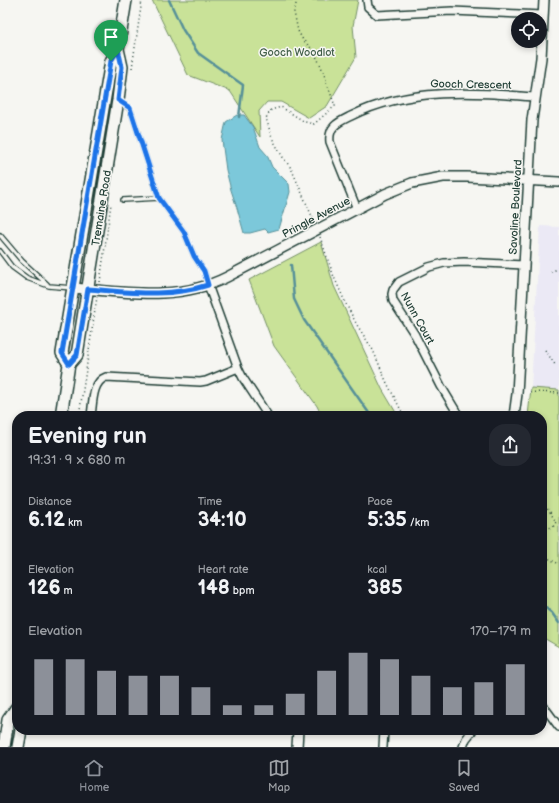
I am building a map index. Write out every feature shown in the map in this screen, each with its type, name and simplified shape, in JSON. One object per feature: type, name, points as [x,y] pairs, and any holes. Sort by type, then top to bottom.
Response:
[{"type":"main road","name":"Tremaine Road","points":[[69,364],[62,353],[72,288],[111,61],[118,49],[126,0]]},
{"type":"main road","name":"Tremaine Road","points":[[62,411],[69,364],[77,355],[93,290],[122,67],[118,49]]},
{"type":"main road","points":[[4,747],[8,720],[12,714]]},
{"type":"main road","points":[[18,747],[19,735]]},
{"type":"street","points":[[368,0],[368,8],[377,15],[452,11],[511,14]]},
{"type":"street","name":"Savoline Boulevard","points":[[543,12],[544,0]]},
{"type":"street","name":"Savoline Boulevard","points":[[515,411],[517,394],[532,120],[541,48]]},
{"type":"street","name":"Gooch Crescent","points":[[357,209],[330,142],[330,132],[338,123],[380,104],[417,96],[458,92],[535,97]]},
{"type":"street","name":"Pringle Avenue","points":[[72,288],[143,294],[163,294],[183,292],[208,285],[227,277],[397,188],[419,182],[434,179],[467,177],[559,182]]},
{"type":"street","name":"Nunn Court","points":[[456,411],[441,386],[415,335],[393,301],[393,290],[399,282],[429,267],[444,263],[464,262],[524,265]]},
{"type":"street","points":[[208,285],[238,368],[265,411]]},
{"type":"street","points":[[92,411],[96,388],[100,380],[106,377],[200,382],[238,368]]},
{"type":"street","points":[[547,711],[559,727]]},
{"type":"street","points":[[297,747],[298,735]]},
{"type":"street","points":[[383,747],[384,735]]},
{"type":"street","points":[[463,747],[469,735]]},
{"type":"lane","points":[[118,100],[130,108],[159,198],[184,232],[194,256],[204,271],[208,285]]},
{"type":"lane","points":[[123,200],[159,198]]},
{"type":"lane","points":[[0,235],[22,261],[49,286]]},
{"type":"lane","points":[[0,251],[12,268],[27,278],[49,286],[72,288]]},
{"type":"path","points":[[132,69],[142,0]]},
{"type":"path","points":[[296,0],[294,12],[298,31],[303,40],[313,50],[321,66],[335,106],[314,124],[305,122],[281,107],[271,110],[266,118],[272,138],[291,168],[315,223]]},
{"type":"path","points":[[80,411],[93,290],[112,202]]},
{"type":"path","points":[[322,241],[334,277],[346,304],[373,350],[386,381],[401,411]]},
{"type":"path","points":[[551,272],[559,268]]},
{"type":"path","points":[[545,350],[556,366]]},
{"type":"path","points":[[530,392],[559,393]]},
{"type":"path","points":[[547,509],[556,522],[553,527],[547,528]]},
{"type":"path","points":[[547,558],[559,564]]},
{"type":"shaded area","points":[[540,226],[559,227],[559,390],[531,388]]},
{"type":"green space","name":"Gooch Woodlot","points":[[152,0],[358,0],[353,26],[356,57],[327,106],[309,118],[281,102],[267,102],[259,111],[260,137],[230,91],[188,75]]},
{"type":"green space","points":[[321,242],[334,286],[382,389],[395,411],[320,411],[274,346],[249,280]]},
{"type":"green space","points":[[531,388],[559,390],[559,647],[547,640],[547,411],[529,411]]},
{"type":"water","points":[[237,115],[244,115],[253,127],[260,147],[267,155],[272,167],[289,184],[290,192],[279,229],[268,232],[265,229],[244,233],[226,170],[222,140],[226,122]]},
{"type":"waterway","points":[[169,0],[183,30],[198,53],[243,85],[239,117]]},
{"type":"waterway","points":[[291,265],[294,299],[304,320],[368,411]]},
{"type":"waterway","points":[[547,609],[559,623]]},
{"type":"route","points":[[118,49],[122,67],[118,100],[130,108],[159,198],[184,232],[194,256],[204,271],[208,285],[183,292],[163,294],[143,294],[88,289],[77,355],[69,364],[62,353],[111,61],[118,49]]}]
